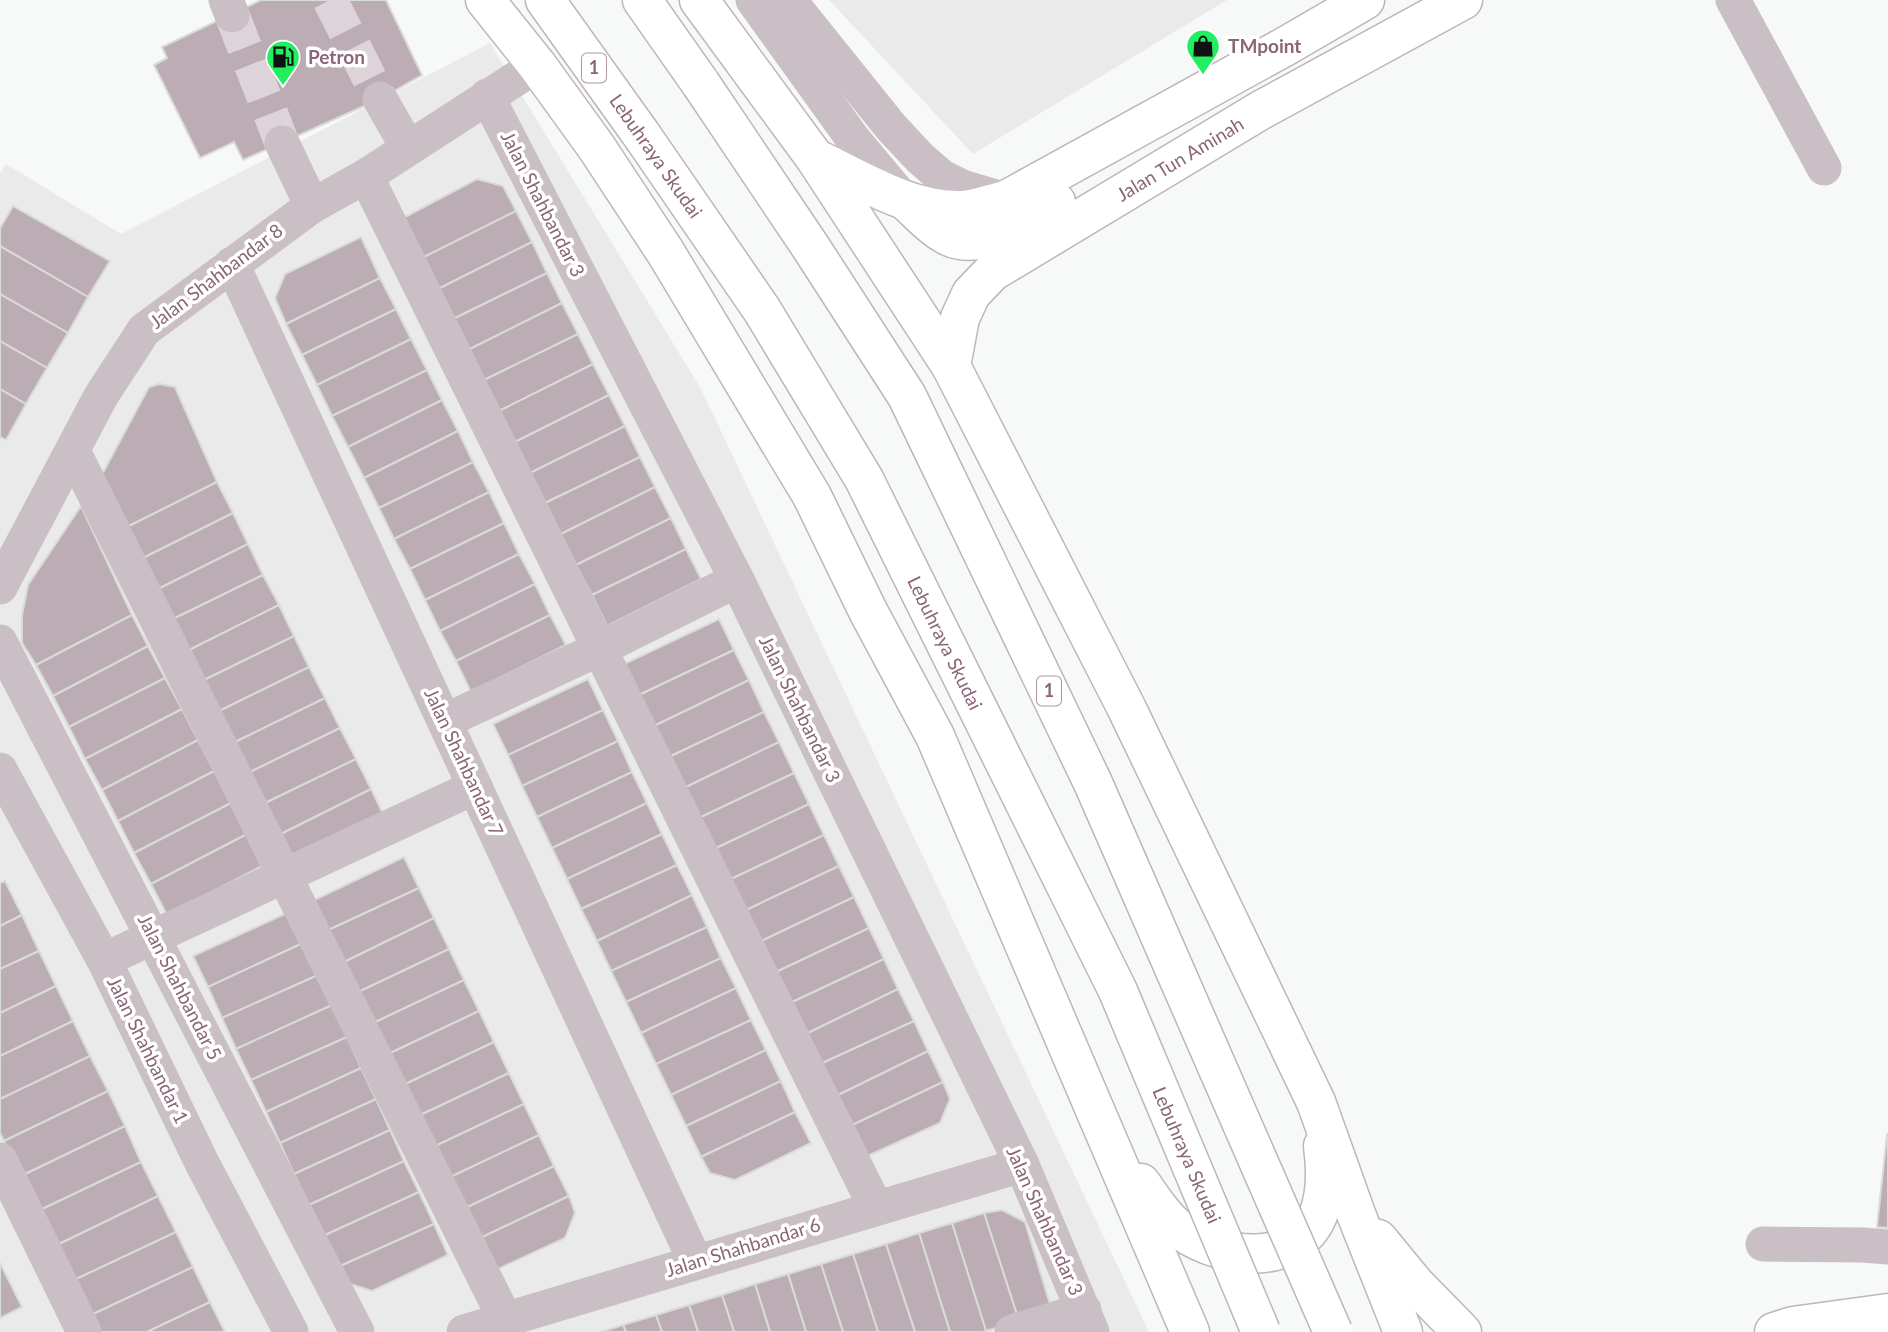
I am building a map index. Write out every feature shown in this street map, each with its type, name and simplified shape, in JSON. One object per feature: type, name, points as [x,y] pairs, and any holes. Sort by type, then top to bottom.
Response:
[{"type":"main road","points":[[485,0],[537,65],[597,148],[666,253],[812,496],[868,611],[935,736],[1190,1332]]},
{"type":"main road","name":"Lebuhraya Skudai","points":[[545,0],[762,310],[864,479],[1118,991],[1261,1332]]},
{"type":"main road","name":"1","points":[[642,0],[810,246],[907,396],[1093,783],[1333,1332]]},
{"type":"main road","points":[[699,0],[815,158],[951,366],[1127,709],[1316,1102],[1356,1214],[1403,1332]]},
{"type":"main road","points":[[815,158],[904,200],[940,209],[965,210],[1006,200],[1365,0]]},
{"type":"main road","name":"Jalan Tun Aminah","points":[[951,366],[960,318],[971,294],[992,272],[1261,110],[1463,0]]},
{"type":"main road","points":[[904,200],[948,236],[961,241],[979,240],[997,234],[1189,128],[1217,118],[1261,110]]},
{"type":"main road","points":[[1107,1134],[1156,1204],[1181,1232],[1207,1245],[1235,1253],[1261,1255],[1287,1247],[1307,1232],[1318,1215],[1326,1167],[1316,1102]]},
{"type":"main road","points":[[1356,1214],[1415,1284],[1462,1332]]},
{"type":"main road","points":[[1774,1332],[1793,1326],[1888,1313]]},
{"type":"street","points":[[753,0],[853,139],[904,200]]},
{"type":"street","points":[[789,0],[891,127],[920,158],[942,177],[962,187],[1006,200]]},
{"type":"street","points":[[1733,0],[1824,167]]},
{"type":"street","name":"Jalan Shahbandar 8","points":[[0,587],[102,396],[144,330],[312,206],[366,176],[537,65]]},
{"type":"street","name":"Jalan Shahbandar 3","points":[[488,96],[737,580],[1022,1165],[1088,1321]]},
{"type":"street","points":[[380,99],[408,148]]},
{"type":"street","points":[[282,143],[312,206]]},
{"type":"street","points":[[366,176],[876,1208]]},
{"type":"street","name":"Jalan Shahbandar 7","points":[[232,264],[695,1261]]},
{"type":"street","points":[[73,451],[505,1319]]},
{"type":"street","points":[[445,721],[737,580]]},
{"type":"street","name":"Jalan Shahbandar 5","points":[[0,642],[357,1332]]},
{"type":"street","name":"Jalan Shahbandar 1","points":[[0,770],[104,960],[202,1163],[291,1332]]},
{"type":"street","points":[[104,960],[475,786]]},
{"type":"street","points":[[0,1160],[84,1332]]},
{"type":"street","name":"Jalan Shahbandar 6","points":[[464,1332],[1022,1165]]},
{"type":"street","points":[[1763,1244],[1888,1247]]},
{"type":"street","points":[[1012,1332],[1088,1321]]},
{"type":"shaded area","points":[[829,0],[1227,0],[973,154]]},
{"type":"shaded area","points":[[490,43],[701,389],[1149,1332],[0,1332],[0,173],[6,164],[121,234]]},
{"type":"building","name":"Petron","points":[[261,0],[386,0],[422,75],[380,99],[243,160],[234,142],[200,158],[154,65],[167,58],[162,47]]},
{"type":"building","points":[[477,179],[503,186],[516,211],[422,258],[403,218]]},
{"type":"building","points":[[13,206],[110,261],[88,297],[0,246],[0,228]]},
{"type":"building","points":[[516,211],[532,242],[438,289],[422,258]]},
{"type":"building","points":[[361,237],[380,278],[286,324],[275,298],[285,274]]},
{"type":"building","points":[[532,242],[547,273],[453,319],[438,289]]},
{"type":"building","points":[[0,246],[88,297],[68,333],[0,294]]},
{"type":"building","points":[[547,273],[562,303],[468,350],[453,319]]},
{"type":"building","points":[[380,278],[396,309],[302,355],[286,324]]},
{"type":"building","points":[[0,294],[68,333],[47,368],[0,341]]},
{"type":"building","points":[[562,303],[578,334],[484,380],[468,350]]},
{"type":"building","points":[[396,309],[411,339],[317,385],[302,355]]},
{"type":"building","points":[[578,334],[593,364],[499,411],[484,380]]},
{"type":"building","points":[[411,339],[427,370],[332,416],[317,385]]},
{"type":"building","points":[[0,341],[47,368],[26,404],[0,389]]},
{"type":"building","points":[[593,364],[609,395],[515,442],[499,411]]},
{"type":"building","points":[[427,370],[442,400],[348,447],[332,416]]},
{"type":"building","points":[[159,384],[175,387],[217,482],[123,529],[98,482],[149,387]]},
{"type":"building","points":[[0,389],[26,404],[6,440],[0,437]]},
{"type":"building","points":[[609,395],[625,426],[530,473],[515,442]]},
{"type":"building","points":[[442,400],[458,431],[364,478],[348,447]]},
{"type":"building","points":[[625,426],[640,457],[545,503],[530,473]]},
{"type":"building","points":[[458,431],[473,462],[379,508],[364,478]]},
{"type":"building","points":[[640,457],[655,487],[561,534],[545,503]]},
{"type":"building","points":[[473,462],[489,492],[394,539],[379,508]]},
{"type":"building","points":[[217,482],[233,513],[139,560],[123,529]]},
{"type":"building","points":[[655,487],[671,518],[576,565],[561,534]]},
{"type":"building","points":[[489,492],[504,523],[410,569],[394,539]]},
{"type":"building","points":[[81,506],[132,615],[36,665],[22,643],[22,615],[28,585]]},
{"type":"building","points":[[233,513],[248,544],[154,591],[139,560]]},
{"type":"building","points":[[671,518],[686,549],[592,595],[576,565]]},
{"type":"building","points":[[504,523],[519,554],[425,600],[410,569]]},
{"type":"building","points":[[248,544],[263,575],[169,621],[154,591]]},
{"type":"building","points":[[686,549],[701,579],[607,626],[592,595]]},
{"type":"building","points":[[519,554],[535,584],[440,631],[425,600]]},
{"type":"building","points":[[263,575],[279,605],[185,652],[169,621]]},
{"type":"building","points":[[535,584],[550,615],[456,661],[440,631]]},
{"type":"building","points":[[279,605],[294,636],[200,682],[185,652]]},
{"type":"building","points":[[132,615],[148,646],[53,696],[36,665]]},
{"type":"building","points":[[550,615],[566,645],[471,692],[456,661]]},
{"type":"building","points":[[719,619],[734,650],[639,695],[624,664]]},
{"type":"building","points":[[294,636],[309,667],[215,713],[200,682]]},
{"type":"building","points":[[148,646],[165,678],[69,727],[53,696]]},
{"type":"building","points":[[734,650],[749,680],[654,726],[639,695]]},
{"type":"building","points":[[309,667],[325,698],[231,744],[215,713]]},
{"type":"building","points":[[165,678],[182,709],[85,759],[69,727]]},
{"type":"building","points":[[588,679],[603,710],[508,755],[493,724]]},
{"type":"building","points":[[749,680],[764,712],[669,757],[654,726]]},
{"type":"building","points":[[325,698],[340,728],[246,774],[231,744]]},
{"type":"building","points":[[182,709],[198,740],[102,790],[85,759]]},
{"type":"building","points":[[603,710],[618,741],[522,786],[508,755]]},
{"type":"building","points":[[764,712],[779,742],[684,788],[669,757]]},
{"type":"building","points":[[340,728],[356,759],[261,805],[246,774]]},
{"type":"building","points":[[198,740],[214,771],[118,821],[102,790]]},
{"type":"building","points":[[618,741],[632,772],[537,817],[522,786]]},
{"type":"building","points":[[779,742],[794,773],[699,818],[684,788]]},
{"type":"building","points":[[356,759],[371,789],[277,836],[261,805]]},
{"type":"building","points":[[214,771],[231,803],[134,853],[118,821]]},
{"type":"building","points":[[632,772],[647,803],[552,848],[537,817]]},
{"type":"building","points":[[794,773],[809,804],[714,849],[699,818]]},
{"type":"building","points":[[371,789],[386,820],[292,867],[277,836]]},
{"type":"building","points":[[231,803],[247,834],[151,884],[134,853]]},
{"type":"building","points":[[647,803],[662,834],[567,879],[552,848]]},
{"type":"building","points":[[809,804],[824,835],[729,880],[714,849]]},
{"type":"building","points":[[247,834],[264,865],[167,915],[151,884]]},
{"type":"building","points":[[662,834],[677,865],[581,909],[567,879]]},
{"type":"building","points":[[824,835],[839,866],[744,911],[729,880]]},
{"type":"building","points":[[404,857],[419,888],[324,932],[310,902]]},
{"type":"building","points":[[677,865],[692,895],[597,941],[581,909]]},
{"type":"building","points":[[839,866],[854,897],[759,942],[744,911]]},
{"type":"building","points":[[5,881],[22,915],[0,926],[0,883]]},
{"type":"building","points":[[419,888],[434,918],[340,964],[324,932]]},
{"type":"building","points":[[692,895],[707,927],[611,971],[597,941]]},
{"type":"building","points":[[854,897],[869,928],[774,973],[759,942]]},
{"type":"building","points":[[289,912],[303,943],[208,987],[193,956]]},
{"type":"building","points":[[22,915],[39,951],[0,969],[0,926]]},
{"type":"building","points":[[434,918],[449,949],[354,994],[340,964]]},
{"type":"building","points":[[707,927],[721,958],[626,1002],[611,971]]},
{"type":"building","points":[[869,928],[884,959],[788,1004],[774,973]]},
{"type":"building","points":[[303,943],[318,975],[222,1018],[208,987]]},
{"type":"building","points":[[449,949],[464,980],[369,1025],[354,994]]},
{"type":"building","points":[[39,951],[56,986],[0,1013],[0,969]]},
{"type":"building","points":[[721,958],[736,988],[641,1033],[626,1002]]},
{"type":"building","points":[[884,959],[898,989],[804,1035],[788,1004]]},
{"type":"building","points":[[318,975],[332,1005],[236,1049],[222,1018]]},
{"type":"building","points":[[464,980],[479,1011],[384,1056],[369,1025]]},
{"type":"building","points":[[56,986],[73,1021],[0,1056],[0,1013]]},
{"type":"building","points":[[736,988],[751,1020],[656,1064],[641,1033]]},
{"type":"building","points":[[898,989],[914,1021],[818,1065],[804,1035]]},
{"type":"building","points":[[332,1005],[347,1037],[251,1080],[236,1049]]},
{"type":"building","points":[[479,1011],[494,1042],[399,1087],[384,1056]]},
{"type":"building","points":[[751,1020],[766,1050],[671,1095],[656,1064]]},
{"type":"building","points":[[73,1021],[90,1056],[0,1099],[0,1056]]},
{"type":"building","points":[[914,1021],[928,1051],[834,1097],[818,1065]]},
{"type":"building","points":[[347,1037],[361,1068],[266,1112],[251,1080]]},
{"type":"building","points":[[494,1042],[509,1073],[414,1118],[399,1087]]},
{"type":"building","points":[[766,1050],[781,1081],[686,1126],[671,1095]]},
{"type":"building","points":[[928,1051],[943,1082],[848,1127],[834,1097]]},
{"type":"building","points":[[90,1056],[108,1091],[4,1141],[0,1133],[0,1099]]},
{"type":"building","points":[[361,1068],[376,1099],[280,1143],[266,1112]]},
{"type":"building","points":[[509,1073],[524,1104],[429,1149],[414,1118]]},
{"type":"building","points":[[781,1081],[795,1112],[701,1157],[686,1126]]},
{"type":"building","points":[[943,1082],[950,1099],[940,1123],[863,1158],[848,1127]]},
{"type":"building","points":[[108,1091],[125,1126],[21,1176],[4,1141]]},
{"type":"building","points":[[376,1099],[390,1130],[294,1174],[280,1143]]},
{"type":"building","points":[[524,1104],[539,1135],[444,1180],[429,1149]]},
{"type":"building","points":[[795,1112],[811,1143],[735,1180],[710,1173],[701,1157]]},
{"type":"building","points":[[125,1126],[141,1162],[38,1211],[21,1176]]},
{"type":"building","points":[[390,1130],[404,1161],[309,1205],[294,1174]]},
{"type":"building","points":[[1888,1134],[1888,1228],[1877,1227]]},
{"type":"building","points":[[539,1135],[554,1166],[459,1211],[444,1180]]},
{"type":"building","points":[[404,1161],[419,1192],[323,1236],[309,1205]]},
{"type":"building","points":[[141,1162],[158,1196],[55,1246],[38,1211]]},
{"type":"building","points":[[554,1166],[569,1196],[474,1241],[459,1211]]},
{"type":"building","points":[[419,1192],[434,1224],[338,1267],[323,1236]]},
{"type":"building","points":[[158,1196],[176,1232],[72,1281],[55,1246]]},
{"type":"building","points":[[569,1196],[575,1213],[565,1238],[489,1273],[474,1241]]},
{"type":"building","points":[[1002,1210],[1025,1222],[1052,1311],[1019,1321],[984,1213]]},
{"type":"building","points":[[984,1213],[1019,1321],[986,1331],[952,1223]]},
{"type":"building","points":[[952,1223],[986,1331],[984,1332],[950,1332],[919,1233]]},
{"type":"building","points":[[434,1224],[448,1255],[372,1291],[347,1283],[338,1267]]},
{"type":"building","points":[[176,1232],[193,1267],[89,1316],[72,1281]]},
{"type":"building","points":[[919,1233],[950,1332],[915,1332],[886,1244]]},
{"type":"building","points":[[886,1244],[915,1332],[878,1332],[853,1254]]},
{"type":"building","points":[[853,1254],[878,1332],[843,1332],[821,1264]]},
{"type":"building","points":[[0,1263],[22,1307],[0,1318]]},
{"type":"building","points":[[821,1264],[843,1332],[806,1332],[788,1274]]},
{"type":"building","points":[[193,1267],[210,1302],[147,1332],[97,1332],[89,1316]]},
{"type":"building","points":[[788,1274],[806,1332],[770,1332],[755,1284]]},
{"type":"building","points":[[755,1284],[770,1332],[734,1332],[722,1295]]},
{"type":"building","points":[[722,1295],[734,1332],[698,1332],[689,1305]]},
{"type":"building","points":[[210,1302],[225,1332],[147,1332]]},
{"type":"building","points":[[689,1305],[698,1332],[662,1332],[656,1315]]},
{"type":"building","points":[[656,1315],[662,1332],[626,1332],[623,1325]]},
{"type":"building","points":[[623,1325],[626,1332],[601,1332]]},
{"type":"tunnel","points":[[330,0],[380,99]]},
{"type":"tunnel","points":[[232,15],[282,143]]},
{"type":"place","name":"TMpoint","points":[[1203,76]]},
{"type":"place","name":"Petron","points":[[283,87]]}]
